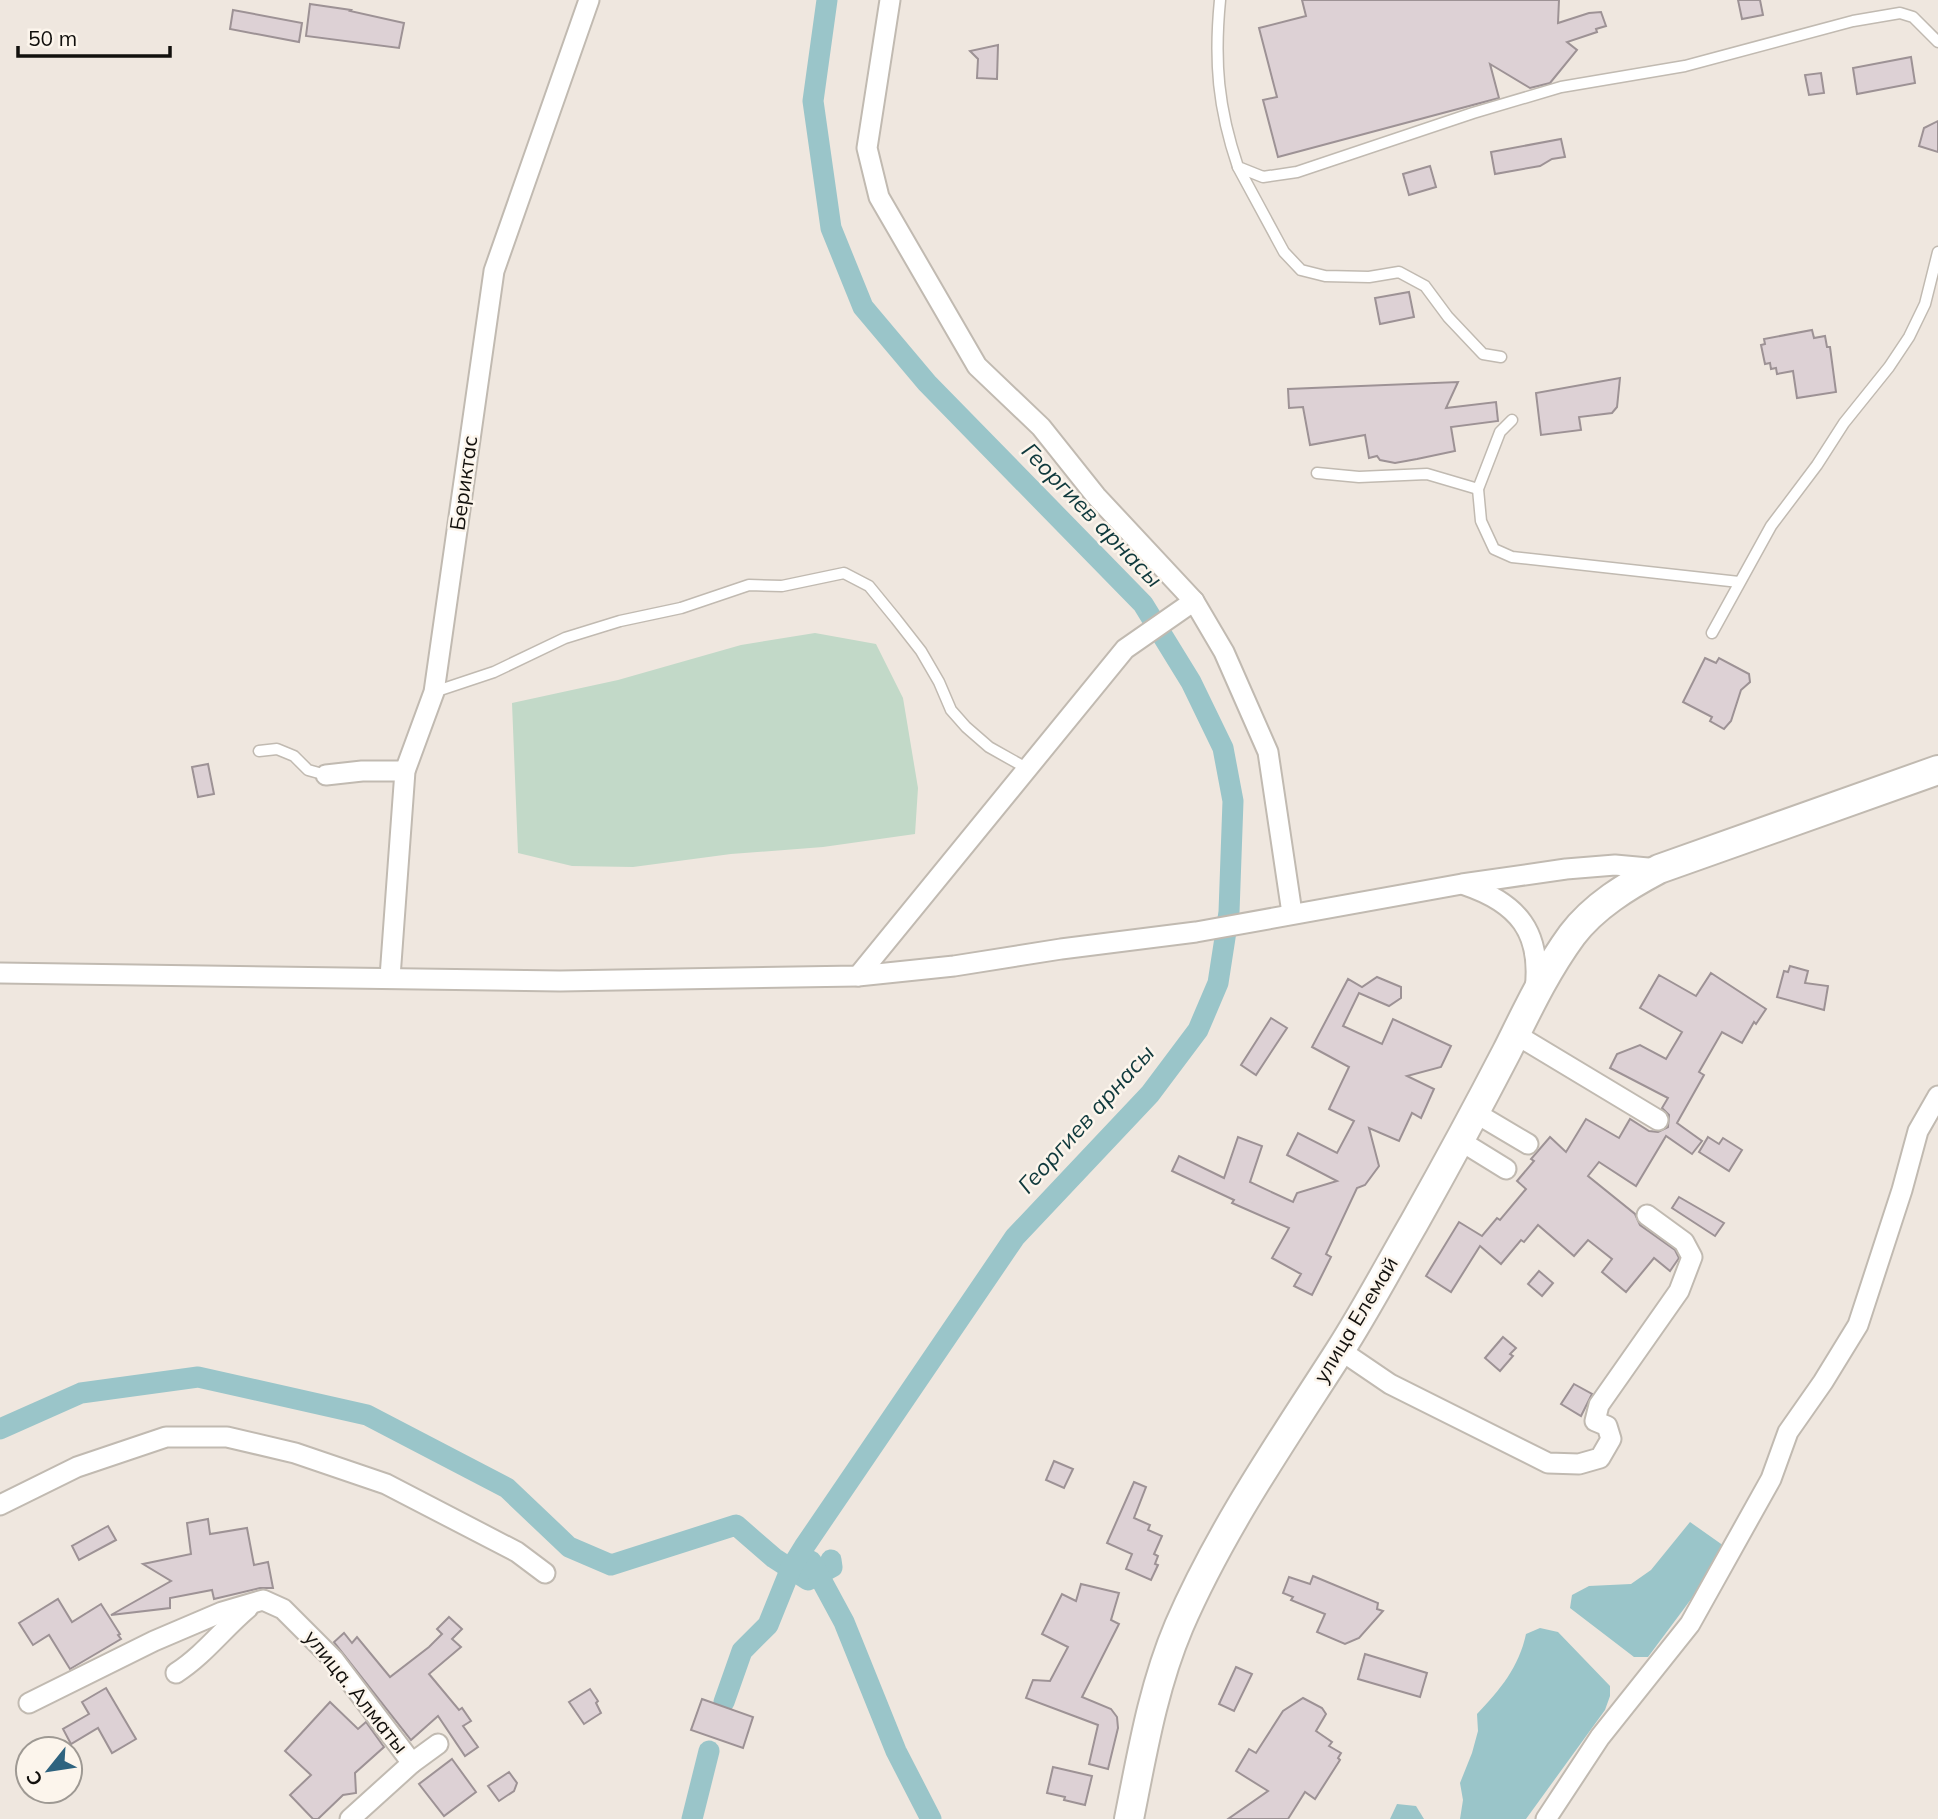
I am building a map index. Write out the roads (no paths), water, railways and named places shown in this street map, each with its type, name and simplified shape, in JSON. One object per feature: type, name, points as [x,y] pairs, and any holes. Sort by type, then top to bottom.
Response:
[{"type":"street","name":"Бериктас","points":[[390,977],[405,771],[434,692],[494,271],[589,0]]},
{"type":"street","points":[[890,0],[867,148],[878,197],[977,366],[1041,427],[1097,496],[1191,603],[1224,652],[1268,752],[1292,913]]},
{"type":"street","points":[[858,976],[1125,649],[1191,603]]},
{"type":"street","name":"улица Елемай","points":[[1129,1819],[1152,1709],[1178,1627],[1217,1547],[1340,1350],[1459,1140],[1535,991],[1573,933],[1623,888],[1659,869],[1938,770]]},
{"type":"street","points":[[326,775],[362,771],[405,771]]},
{"type":"street","points":[[0,973],[660,981],[858,976],[954,966],[1196,932],[1462,884],[1566,869],[1615,865],[1659,869]]},
{"type":"street","points":[[1462,884],[1488,893],[1506,905],[1525,924],[1533,943],[1538,971],[1535,991]]},
{"type":"street","points":[[1515,1034],[1658,1120]]},
{"type":"street","points":[[1546,1819],[1600,1737],[1690,1624],[1771,1479],[1788,1432],[1858,1325],[1902,1190],[1918,1131],[1938,1096]]},
{"type":"street","points":[[1474,1112],[1528,1144]]},
{"type":"street","points":[[1459,1140],[1506,1169]]},
{"type":"street","points":[[1340,1350],[1390,1384],[1548,1463],[1579,1464],[1600,1458],[1611,1439],[1606,1426],[1595,1421],[1599,1405],[1679,1291],[1692,1257],[1684,1242],[1647,1215]]},
{"type":"street","points":[[0,1505],[77,1467],[166,1437],[226,1437],[295,1453],[386,1484],[517,1552],[545,1573]]},
{"type":"street","points":[[176,1673],[205,1651],[228,1625],[259,1602]]},
{"type":"street","points":[[29,1703],[154,1641],[222,1612],[259,1602]]},
{"type":"street","name":"улица. Алматы","points":[[259,1602],[283,1609],[334,1660],[412,1763]]},
{"type":"street","points":[[349,1819],[412,1763],[438,1744]]},
{"type":"lane","points":[[1220,0],[1216,43],[1226,131],[1238,167],[1284,252],[1301,270],[1325,276],[1369,277],[1399,272],[1425,286],[1448,317],[1483,354],[1501,357]]},
{"type":"lane","points":[[1238,167],[1263,177],[1297,172],[1473,113],[1561,87],[1685,66],[1853,20],[1900,13],[1913,17],[1938,42]]},
{"type":"lane","points":[[1712,633],[1771,526],[1909,337],[1924,304],[1938,251]]},
{"type":"lane","points":[[1511,420],[1500,432],[1478,489],[1481,521],[1494,549],[1512,557],[1739,582]]},
{"type":"lane","points":[[1317,473],[1359,477],[1427,474],[1478,489]]},
{"type":"lane","points":[[434,692],[494,672],[565,638],[609,625],[681,608],[749,585],[782,586],[844,573],[869,586],[897,619],[927,661],[951,710],[966,727],[989,747],[1028,769]]},
{"type":"lane","points":[[258,751],[277,749],[294,756],[308,771],[326,775]]},
{"type":"water","points":[[1690,1522],[1724,1546],[1718,1563],[1648,1657],[1634,1657],[1570,1608],[1572,1595],[1589,1586],[1631,1584],[1651,1570]]},
{"type":"water","points":[[1540,1628],[1558,1632],[1610,1686],[1605,1710],[1526,1819],[1460,1819],[1463,1800],[1460,1783],[1478,1731],[1477,1714],[1508,1677],[1519,1657],[1526,1634]]},
{"type":"water","points":[[1397,1804],[1416,1806],[1424,1819],[1390,1819]]},
{"type":"waterway","name":"Георгиев арнасы","points":[[724,1702],[742,1651],[768,1625],[791,1568],[804,1547],[1015,1237],[1150,1094],[1198,1030],[1218,983],[1229,912],[1233,801],[1223,748],[1191,682],[1143,604],[927,383],[863,307],[831,228],[813,101],[827,0]]},
{"type":"waterway","points":[[0,1429],[81,1393],[198,1377],[367,1415],[507,1488],[569,1547],[611,1565],[736,1525],[774,1558],[808,1580],[832,1567],[831,1560]]},
{"type":"waterway","points":[[811,1561],[844,1622],[896,1751],[931,1819]]},
{"type":"waterway","name":"Георгиев арнасы","points":[[692,1819],[709,1751]]}]
